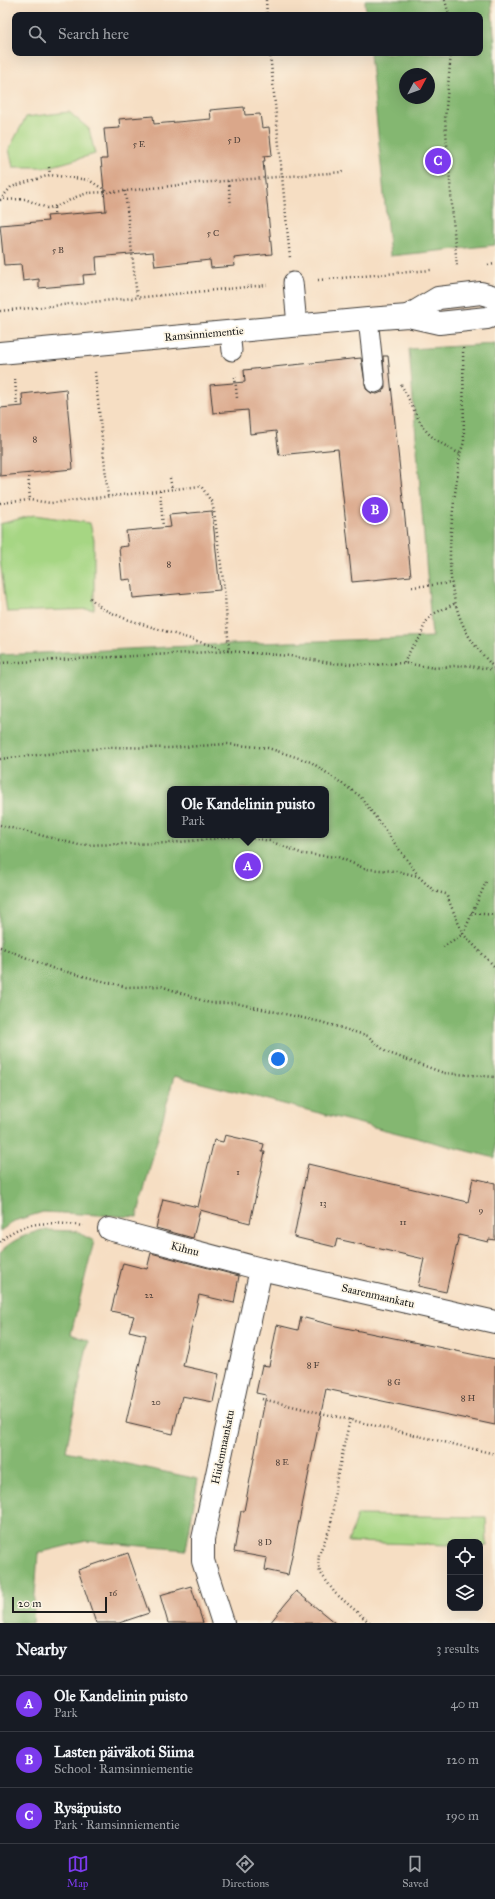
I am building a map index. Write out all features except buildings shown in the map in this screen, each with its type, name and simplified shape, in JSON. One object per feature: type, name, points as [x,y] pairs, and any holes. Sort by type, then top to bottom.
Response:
[{"type":"street","name":"Ramsinniementie","points":[[408,316],[438,298],[481,293],[495,297]]},
{"type":"street","name":"Ramsinniementie","points":[[0,353],[231,341],[297,325],[408,316],[439,323],[487,318],[495,314]]},
{"type":"street","name":"Kihnu","points":[[109,1229],[261,1269]]},
{"type":"street","name":"Saarenmaankatu","points":[[261,1269],[495,1322]]},
{"type":"street","name":"Hiidenmaankatu","points":[[223,1623],[203,1560],[203,1539],[261,1269]]},
{"type":"lane","points":[[293,282],[297,325]]},
{"type":"lane","points":[[368,319],[374,378]]},
{"type":"path","points":[[266,0],[267,12]]},
{"type":"path","points":[[446,0],[448,12]]},
{"type":"path","points":[[270,56],[293,282]]},
{"type":"path","points":[[449,268],[457,267],[445,119],[451,56]]},
{"type":"path","points":[[49,167],[50,175]]},
{"type":"path","points":[[0,200],[25,199],[47,208],[88,193],[343,172]]},
{"type":"path","points":[[0,200],[11,187],[50,175],[89,180],[107,192]]},
{"type":"path","points":[[228,181],[231,205]]},
{"type":"path","points":[[125,191],[137,297]]},
{"type":"path","points":[[54,206],[54,213]]},
{"type":"path","points":[[0,311],[293,282],[434,270]]},
{"type":"path","points":[[463,342],[464,442],[460,454],[449,568],[456,603],[466,631],[495,670]]},
{"type":"path","points":[[14,372],[17,406]]},
{"type":"path","points":[[95,372],[108,496]]},
{"type":"path","points":[[374,378],[400,384],[410,399],[417,416],[429,434],[460,454]]},
{"type":"path","points":[[28,473],[30,500]]},
{"type":"path","points":[[170,478],[172,489]]},
{"type":"path","points":[[0,503],[30,500],[51,503],[201,486],[211,502],[214,511],[225,596],[229,652]]},
{"type":"path","points":[[160,491],[163,527]]},
{"type":"path","points":[[412,588],[452,582]]},
{"type":"path","points":[[90,598],[103,608],[126,619],[229,652]]},
{"type":"path","points":[[404,663],[412,647],[420,638],[425,623],[433,614],[456,603]]},
{"type":"path","points":[[0,663],[229,652],[290,656],[330,663],[370,665],[404,663],[435,668],[464,665],[495,670]]},
{"type":"path","points":[[0,759],[112,747],[170,748],[227,744],[268,748],[311,762],[360,796],[418,876],[434,891],[446,894],[463,934],[495,967]]},
{"type":"path","points":[[0,825],[79,845],[170,843],[220,838]]},
{"type":"path","points":[[252,838],[270,841],[303,854],[338,857],[366,869],[396,871],[418,876]]},
{"type":"path","points":[[443,947],[463,934],[486,882]]},
{"type":"path","points":[[471,913],[495,915]]},
{"type":"path","points":[[0,948],[52,968],[126,987],[161,986],[209,1003],[235,1003],[321,1022],[368,1036],[386,1052],[444,1073],[495,1077]]},
{"type":"path","points":[[0,1242],[17,1230],[39,1223],[62,1223],[109,1229]]},
{"type":"path","points":[[234,1393],[495,1454]]},
{"type":"path","points":[[350,1420],[336,1482],[331,1526],[320,1554],[318,1566],[320,1572],[335,1593],[370,1623]]},
{"type":"green space","points":[[365,0],[491,0],[495,48],[495,245],[390,256],[370,56],[483,56],[483,12],[366,12]]},
{"type":"green space","points":[[69,112],[89,129],[95,154],[49,167],[13,167],[9,149],[26,117]]},
{"type":"green space","points":[[495,344],[495,1158],[174,1076],[137,1217],[43,1212],[14,1221],[0,1231],[0,655],[232,644],[432,637],[409,349]]},
{"type":"green space","points":[[34,515],[90,523],[94,540],[94,609],[7,612],[0,560],[0,524]]},
{"type":"green space","points":[[42,1230],[75,1231],[94,1241],[71,1334],[88,1341],[66,1451],[198,1479],[186,1550],[86,1541],[38,1553],[33,1623],[0,1623],[0,1252],[20,1238]]},
{"type":"green space","points":[[357,1515],[486,1517],[487,1546],[483,1546],[483,1539],[447,1539],[447,1545],[348,1542]]},
{"type":"place","name":"Rysäpuisto","points":[[438,161]]},
{"type":"place","name":"Lasten päiväkoti Siima","points":[[375,510]]},
{"type":"place","name":"Ole Kandelinin puisto","points":[[248,866]]}]
